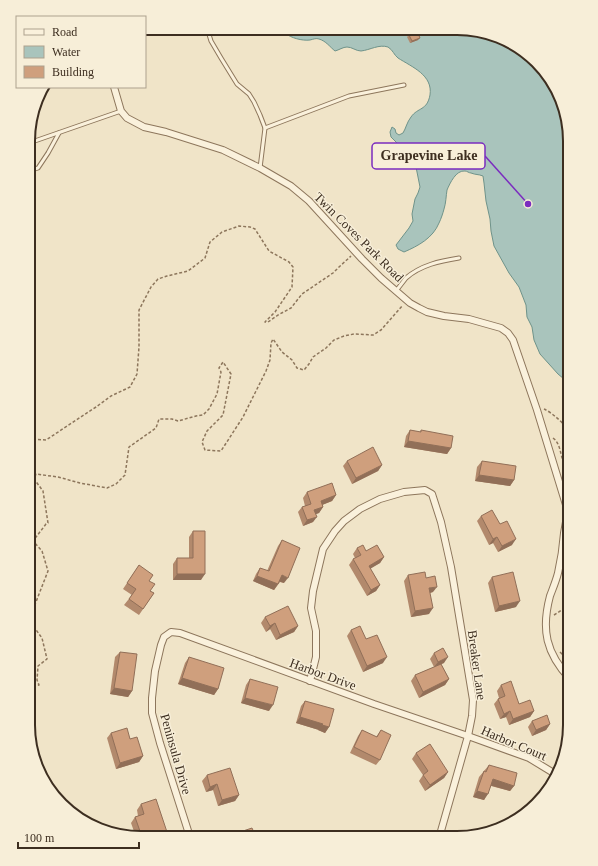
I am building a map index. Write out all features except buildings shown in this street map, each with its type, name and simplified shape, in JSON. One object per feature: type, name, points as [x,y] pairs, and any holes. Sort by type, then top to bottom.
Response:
[{"type":"street","points":[[114,88],[121,111]]},
{"type":"street","name":"Twin Coves Park Road","points":[[121,111],[127,118],[144,127],[166,132],[223,150],[292,186],[381,278],[419,308],[427,312],[444,316],[469,319],[501,328],[508,333],[513,340],[544,431],[563,495]]},
{"type":"street","name":"Breaker Lane","points":[[310,681],[316,657],[316,631],[311,608],[323,549],[344,521],[360,509],[380,499],[404,492],[425,490],[432,494],[441,522],[451,567],[473,700],[472,716],[468,736],[441,831]]},
{"type":"street","name":"Twin Coves Park Road","points":[[563,548],[558,573],[550,596],[546,616],[546,630],[549,644],[556,662],[563,670]]},
{"type":"street","name":"Harbor Drive","points":[[171,632],[180,633],[374,704],[468,736]]},
{"type":"street","name":"Peninsula Drive","points":[[171,632],[164,637],[161,645],[155,671],[152,713],[188,831]]},
{"type":"street","name":"Harbor Court","points":[[468,736],[529,758],[552,772]]},
{"type":"lane","points":[[209,35],[211,41],[237,84],[249,94],[254,102],[265,128],[260,168]]},
{"type":"lane","points":[[265,128],[349,96],[404,85]]},
{"type":"lane","points":[[35,141],[121,111]]},
{"type":"lane","points":[[35,169],[38,168],[48,153],[59,133]]},
{"type":"lane","points":[[396,291],[406,279],[421,268],[442,261],[459,258]]},
{"type":"path","points":[[35,439],[46,440],[111,396],[130,387],[137,374],[139,310],[151,287],[158,279],[188,271],[205,258],[210,242],[222,232],[239,226],[255,229],[269,251],[289,262],[294,267],[292,287],[275,312],[265,322],[268,322],[291,308],[302,294],[333,273],[356,253]]},
{"type":"path","points":[[35,476],[36,474],[58,477],[107,488],[116,484],[125,475],[129,447],[156,428],[159,420],[172,419],[178,421],[203,415],[209,409],[216,394],[221,372],[219,368],[223,362],[231,374],[223,415],[207,431],[202,442],[205,450],[221,451],[243,417],[266,371],[270,360],[271,343],[274,339],[282,352],[292,360],[297,368],[304,370],[313,357],[334,340],[349,335],[373,334],[381,330],[407,300]]},
{"type":"path","points":[[535,405],[550,412],[563,425]]},
{"type":"path","points":[[544,431],[556,440],[561,451],[563,462]]},
{"type":"path","points":[[35,480],[44,492],[48,523],[35,538]]},
{"type":"path","points":[[35,543],[42,551],[48,571],[35,604]]},
{"type":"path","points":[[552,617],[563,609]]},
{"type":"path","points":[[35,629],[42,638],[47,659],[38,666],[37,680],[39,685],[35,686]]},
{"type":"path","points":[[557,648],[563,654]]},
{"type":"water","points":[[288,35],[471,36],[498,43],[510,49],[522,57],[537,71],[552,94],[561,120],[563,134],[563,378],[540,354],[534,340],[532,327],[527,317],[526,305],[519,287],[509,273],[494,246],[483,176],[466,171],[462,171],[456,175],[447,190],[443,214],[433,233],[420,244],[404,252],[398,249],[396,245],[413,221],[412,214],[415,199],[420,187],[416,167],[418,161],[417,149],[415,146],[398,144],[391,137],[390,132],[392,127],[399,135],[403,133],[411,117],[427,104],[430,95],[430,88],[425,77],[415,68],[398,58],[388,47],[385,46],[361,51],[344,47],[335,51],[319,39],[304,40]]},
{"type":"place","name":"Grapevine Lake","points":[[528,204]]}]
